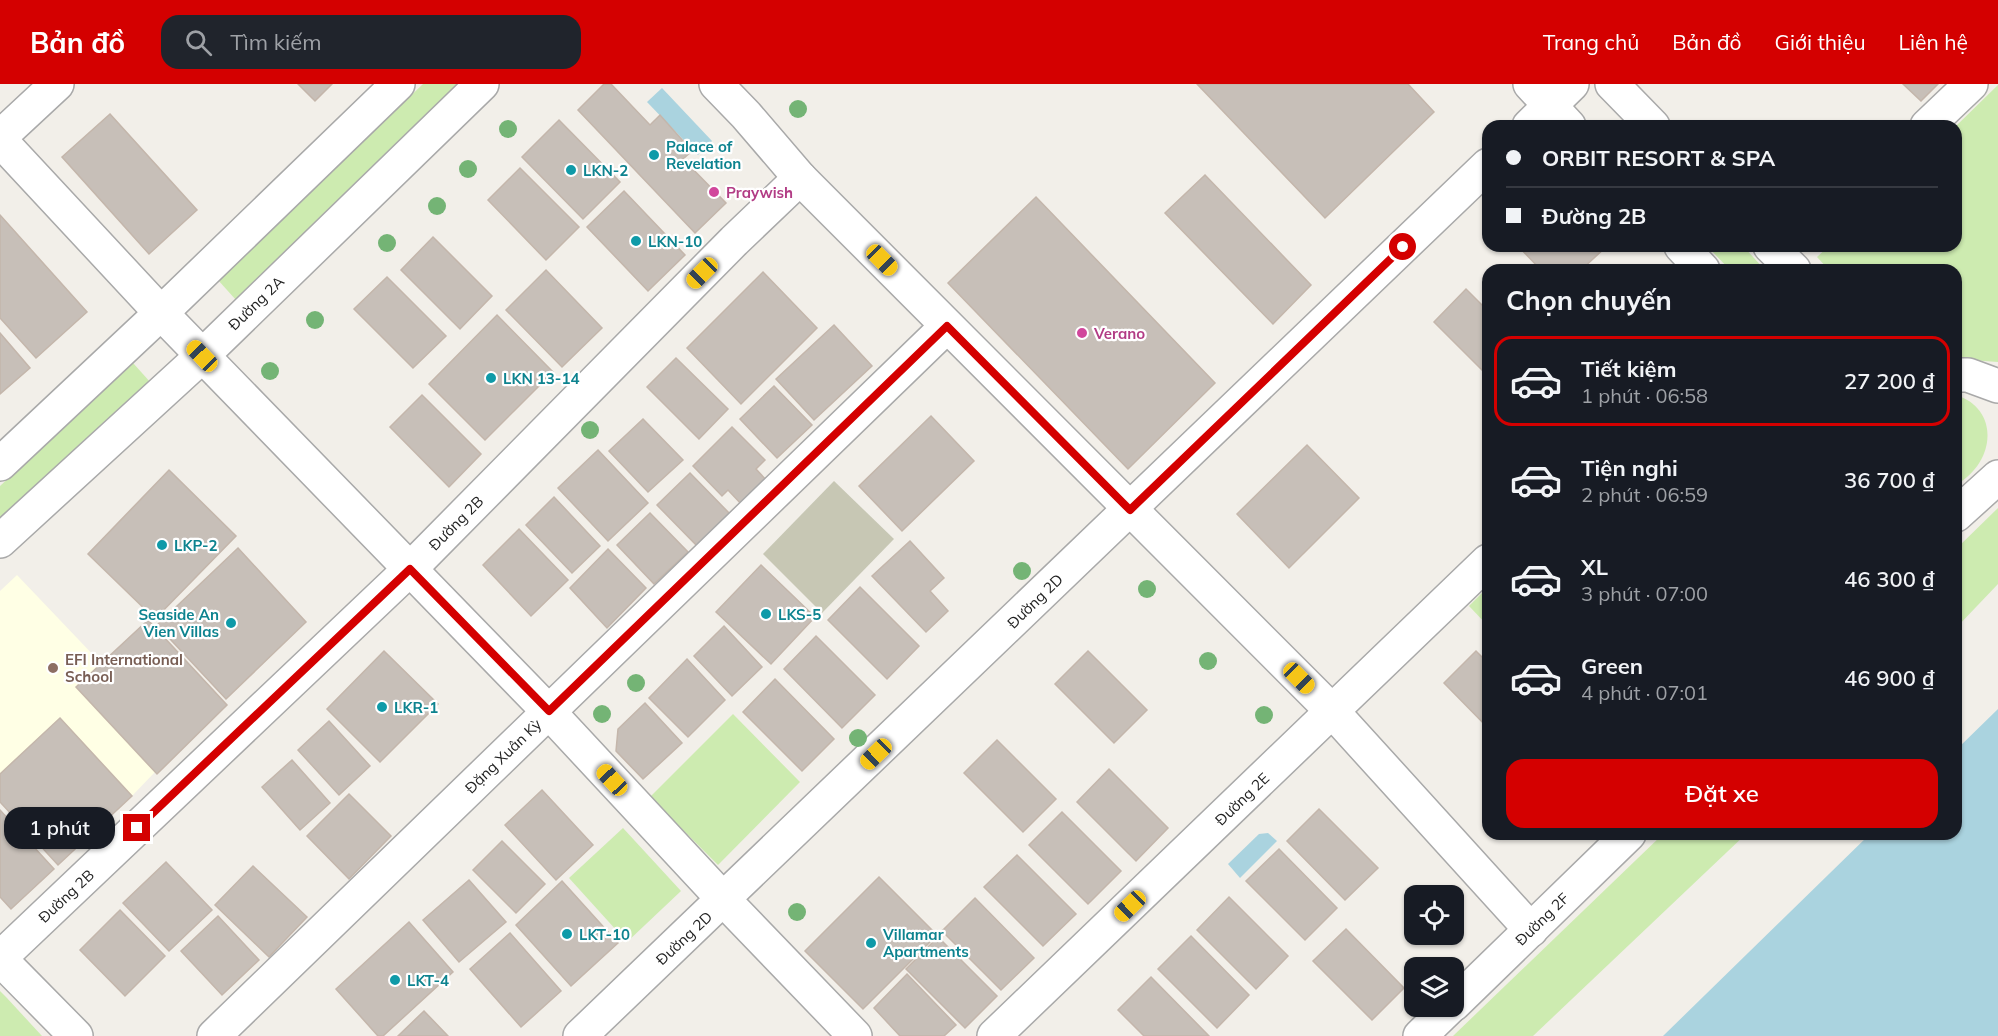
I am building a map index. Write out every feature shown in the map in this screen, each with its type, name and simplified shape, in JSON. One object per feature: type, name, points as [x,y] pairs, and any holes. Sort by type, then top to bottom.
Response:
[{"type":"street","points":[[57,84],[0,138],[161,313],[549,711],[724,900],[855,1036]]},
{"type":"street","points":[[0,464],[161,313],[398,84]]},
{"type":"street","name":"Đường 2A","points":[[0,541],[202,356],[482,84]]},
{"type":"street","points":[[716,84],[800,178],[1333,712],[1531,930]]},
{"type":"street","points":[[1612,84],[1647,120]]},
{"type":"street","points":[[1934,120],[1971,84]]},
{"type":"street","name":"Đường 2D","points":[[580,1036],[1482,171]]},
{"type":"street","name":"Đường 2B","points":[[0,958],[410,569],[734,240],[800,178]]},
{"type":"street","points":[[1686,252],[1698,264]]},
{"type":"street","name":"Đặng Xuân Kỳ","points":[[214,1036],[947,326]]},
{"type":"street","points":[[1962,375],[1998,386]]},
{"type":"street","points":[[1962,510],[1998,477]]},
{"type":"street","name":"Đường 2E","points":[[994,1036],[1482,567]]},
{"type":"street","name":"Đường 2F","points":[[1464,994],[1623,840]]},
{"type":"street","points":[[0,958],[76,1036]]},
{"type":"street","name":"Đường 2F","points":[[1420,1036],[1440,1017]]},
{"type":"shaded area","points":[[834,481],[894,539],[822,613],[763,554]]},
{"type":"shaded area","name":"EFI International School","points":[[17,575],[180,746],[132,796],[58,865],[0,802],[0,591]]},
{"type":"green space","points":[[423,84],[462,84],[236,300],[218,280]]},
{"type":"green space","points":[[1998,85],[1998,362],[1962,359],[1962,264],[1823,264],[1817,257],[1822,252],[1962,252],[1962,120]]},
{"type":"green space","points":[[1713,252],[1748,252],[1760,264],[1724,264]]},
{"type":"green space","points":[[133,363],[151,383],[0,522],[0,486]]},
{"type":"green space","points":[[1962,398],[1980,411],[1986,423],[1988,436],[1986,449],[1980,462],[1962,480]]},
{"type":"green space","points":[[1998,508],[1998,584],[1962,622],[1962,543]]},
{"type":"green space","points":[[1482,593],[1482,620],[1469,606]]},
{"type":"green space","points":[[733,714],[800,782],[718,865],[650,797]]},
{"type":"green space","points":[[623,828],[681,891],[627,942],[569,878]]},
{"type":"green space","points":[[1657,840],[1740,840],[1533,1036],[1453,1036]]},
{"type":"green space","points":[[0,991],[6,997],[42,1036],[0,1036]]},
{"type":"water","points":[[662,88],[712,141],[698,155],[647,102]]},
{"type":"water","points":[[1998,709],[1998,1036],[1663,1036],[1864,840],[1962,840],[1962,744]]},
{"type":"water","points":[[1268,833],[1277,841],[1240,878],[1228,864],[1259,834]]},
{"type":"building","points":[[298,84],[332,84],[315,101]]},
{"type":"building","name":"Palace of Revelation","points":[[604,84],[611,84],[650,125],[660,115],[692,151],[683,159],[726,203],[695,233],[578,110]]},
{"type":"building","points":[[1197,84],[1408,84],[1434,112],[1325,218]]},
{"type":"building","points":[[1903,84],[1938,84],[1921,101]]},
{"type":"building","points":[[110,114],[197,210],[149,254],[62,157]]},
{"type":"building","name":"LKN-2","points":[[559,120],[620,182],[583,219],[522,157]]},
{"type":"building","points":[[520,168],[579,227],[546,260],[488,200]]},
{"type":"building","points":[[1205,175],[1311,285],[1273,324],[1165,213]]},
{"type":"building","name":"LKN-10","points":[[624,191],[685,255],[648,291],[587,227]]},
{"type":"building","name":"Verano","points":[[1036,197],[1215,383],[1128,469],[948,283]]},
{"type":"building","points":[[0,215],[87,312],[36,358],[0,318]]},
{"type":"building","points":[[433,237],[492,296],[460,329],[401,270]]},
{"type":"building","points":[[1524,252],[1600,252],[1588,264],[1535,264]]},
{"type":"building","points":[[546,270],[602,328],[562,367],[506,310]]},
{"type":"building","points":[[763,272],[817,328],[741,404],[687,348]]},
{"type":"building","points":[[387,277],[446,336],[413,368],[354,309]]},
{"type":"building","points":[[1466,289],[1482,305],[1482,370],[1434,322]]},
{"type":"building","name":"LKN 13-14","points":[[497,315],[553,372],[485,440],[429,384]]},
{"type":"building","points":[[834,325],[872,366],[814,420],[776,379]]},
{"type":"building","points":[[0,333],[30,368],[0,394]]},
{"type":"building","points":[[676,358],[728,409],[699,439],[647,387]]},
{"type":"building","points":[[774,386],[812,425],[777,458],[740,419]]},
{"type":"building","points":[[422,395],[481,454],[449,487],[390,427]]},
{"type":"building","points":[[931,416],[974,461],[902,531],[859,486]]},
{"type":"building","points":[[643,419],[683,460],[648,492],[609,451]]},
{"type":"building","points":[[732,427],[765,460],[756,469],[768,482],[743,506],[728,490],[722,496],[693,466]]},
{"type":"building","points":[[1307,445],[1359,498],[1289,568],[1237,514]]},
{"type":"building","points":[[598,450],[648,503],[608,541],[558,488]]},
{"type":"building","name":"LKP-2","points":[[169,470],[236,536],[155,619],[88,554]]},
{"type":"building","points":[[690,473],[730,514],[697,546],[657,505]]},
{"type":"building","points":[[554,497],[600,546],[572,573],[526,525]]},
{"type":"building","points":[[650,513],[688,552],[654,584],[617,545]]},
{"type":"building","points":[[519,529],[568,580],[531,616],[483,565]]},
{"type":"building","points":[[910,541],[944,578],[930,591],[948,611],[926,632],[872,576]]},
{"type":"building","name":"Seaside An Vien Villas","points":[[238,548],[306,622],[226,699],[157,625]]},
{"type":"building","points":[[608,549],[646,588],[607,628],[570,588]]},
{"type":"building","name":"LKS-5","points":[[761,565],[815,617],[771,664],[716,612]]},
{"type":"building","points":[[860,587],[919,646],[887,679],[828,620]]},
{"type":"building","points":[[148,620],[227,705],[157,774],[76,687]]},
{"type":"building","points":[[724,626],[762,667],[732,696],[694,656]]},
{"type":"building","points":[[816,636],[875,695],[842,728],[784,669]]},
{"type":"building","name":"LKR-1","points":[[384,651],[438,704],[380,762],[327,709]]},
{"type":"building","points":[[1088,651],[1147,710],[1114,743],[1055,684]]},
{"type":"building","points":[[1476,651],[1482,657],[1482,722],[1444,683]]},
{"type":"building","points":[[687,659],[725,700],[688,737],[649,698]]},
{"type":"building","points":[[775,679],[834,739],[802,771],[743,712]]},
{"type":"building","points":[[645,703],[682,743],[643,779],[616,751],[618,729]]},
{"type":"building","points":[[60,718],[132,796],[58,865],[0,802],[0,774]]},
{"type":"building","points":[[329,721],[370,766],[339,795],[298,750]]},
{"type":"building","points":[[997,740],[1056,799],[1023,832],[964,773]]},
{"type":"building","points":[[292,760],[330,803],[300,830],[262,787]]},
{"type":"building","points":[[1109,769],[1168,828],[1136,861],[1077,802]]},
{"type":"building","points":[[542,790],[593,845],[556,880],[505,825]]},
{"type":"building","points":[[349,794],[391,836],[349,879],[307,836]]},
{"type":"building","points":[[1319,809],[1378,868],[1345,900],[1287,841]]},
{"type":"building","points":[[0,810],[54,869],[11,909],[0,897]]},
{"type":"building","points":[[1062,812],[1121,871],[1088,904],[1029,845]]},
{"type":"building","points":[[502,841],[545,884],[516,913],[473,870]]},
{"type":"building","points":[[1279,849],[1337,908],[1305,940],[1246,881]]},
{"type":"building","points":[[1017,855],[1076,914],[1043,946],[984,887]]},
{"type":"building","points":[[166,862],[212,910],[169,951],[123,903]]},
{"type":"building","points":[[253,866],[307,917],[269,957],[215,905]]},
{"type":"building","name":"Villamar Apartments","points":[[879,877],[937,935],[863,1009],[805,951]]},
{"type":"building","points":[[469,880],[506,922],[459,962],[423,920]]},
{"type":"building","name":"LKT-10","points":[[562,881],[618,943],[571,986],[516,925]]},
{"type":"building","points":[[1229,897],[1288,956],[1256,989],[1197,930]]},
{"type":"building","points":[[975,898],[1034,958],[1001,990],[942,931]]},
{"type":"building","points":[[120,910],[165,956],[125,996],[80,950]]},
{"type":"building","points":[[218,916],[259,960],[222,995],[181,951]]},
{"type":"building","name":"LKT-4","points":[[409,922],[453,972],[383,1036],[378,1036],[336,989]]},
{"type":"building","points":[[1346,929],[1404,988],[1372,1020],[1313,961]]},
{"type":"building","points":[[510,933],[561,991],[521,1027],[470,969]]},
{"type":"building","points":[[1191,936],[1249,995],[1217,1028],[1158,969]]},
{"type":"building","points":[[938,937],[997,996],[965,1028],[906,969]]},
{"type":"building","points":[[907,974],[956,1025],[944,1036],[900,1036],[874,1008]]},
{"type":"building","points":[[1151,977],[1209,1036],[1144,1036],[1118,1010]]},
{"type":"building","points":[[424,1011],[448,1036],[398,1036]]},
{"type":"place","name":"Palace of Revelation","points":[[654,155]]},
{"type":"place","name":"LKN-2","points":[[571,170]]},
{"type":"place","name":"Praywish","points":[[714,192]]},
{"type":"place","name":"LKN-10","points":[[636,241]]},
{"type":"place","name":"Verano","points":[[1082,333]]},
{"type":"place","name":"LKN 13-14","points":[[491,378]]},
{"type":"place","name":"LKP-2","points":[[162,545]]},
{"type":"place","name":"LKS-5","points":[[766,614]]},
{"type":"place","name":"Seaside An Vien Villas","points":[[231,623]]},
{"type":"place","name":"EFI International School","points":[[53,668]]},
{"type":"place","name":"LKR-1","points":[[382,707]]},
{"type":"place","name":"LKT-10","points":[[567,934]]},
{"type":"place","name":"Villamar Apartments","points":[[871,943]]},
{"type":"place","name":"LKT-4","points":[[395,980]]},
{"type":"route","points":[[137,828],[410,569],[549,711],[947,326],[1130,510],[1403,247]]}]
